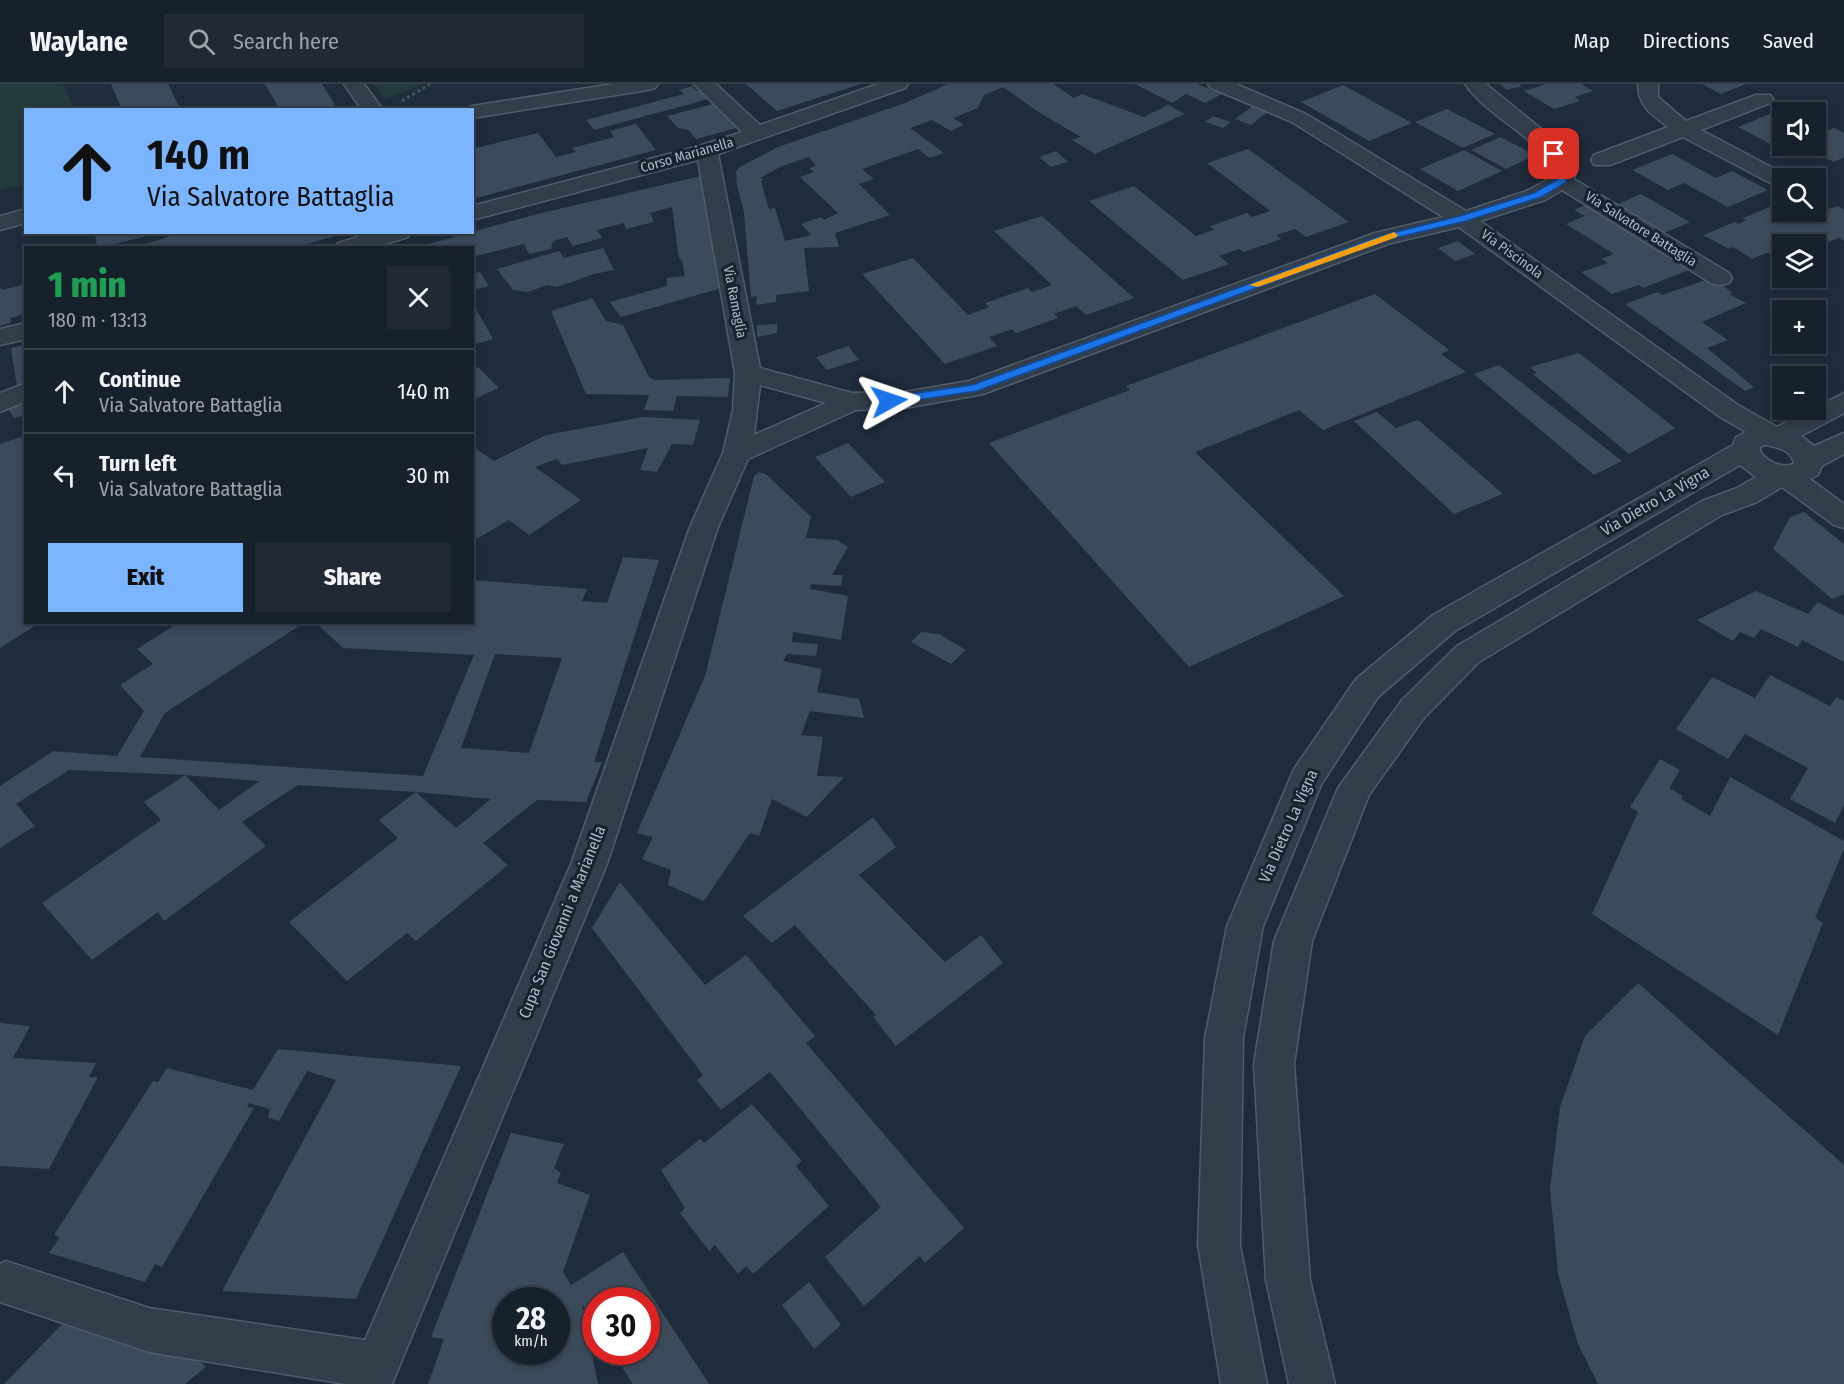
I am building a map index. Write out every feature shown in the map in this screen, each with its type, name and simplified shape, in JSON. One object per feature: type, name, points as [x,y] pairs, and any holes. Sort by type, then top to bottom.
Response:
[{"type":"street","points":[[354,84],[372,108]]},
{"type":"street","points":[[474,112],[648,84]]},
{"type":"street","points":[[704,84],[757,135]]},
{"type":"street","name":"Corso Marianella","points":[[474,212],[707,151],[898,84]]},
{"type":"street","name":"Via Piscinola","points":[[1218,84],[1299,118],[1463,219],[1729,411],[1761,442]]},
{"type":"street","points":[[748,373],[852,402],[905,400],[974,388],[1383,238],[1463,219],[1538,195],[1562,181],[1565,172],[1562,163],[1546,144],[1475,84]]},
{"type":"street","points":[[1648,84],[1648,98],[1658,110],[1684,129],[1772,175]]},
{"type":"street","points":[[1602,160],[1763,99]]},
{"type":"street","name":"Via Ramaglia","points":[[707,151],[748,373],[746,410],[737,453]]},
{"type":"street","name":"Via Salvatore Battaglia","points":[[1562,181],[1720,278]]},
{"type":"street","points":[[0,224],[24,217]]},
{"type":"street","points":[[353,246],[393,234]]},
{"type":"street","points":[[0,337],[24,331]]},
{"type":"street","points":[[0,403],[24,392]]},
{"type":"street","points":[[737,453],[852,402]]},
{"type":"street","name":"Via Dietro La Vigna","points":[[1244,1384],[1219,1245],[1224,1038],[1245,926],[1306,779],[1367,688],[1444,622],[1761,442],[1844,402]]},
{"type":"street","points":[[1798,476],[1806,453],[1797,446],[1761,442],[1757,465],[1798,476],[1844,518]]},
{"type":"street","points":[[1312,1384],[1288,1280],[1274,1064],[1293,941],[1355,788],[1413,709],[1468,654],[1712,508],[1798,476],[1844,442]]},
{"type":"street","name":"Cupa San Giovanni a Marianella","points":[[373,1374],[589,864],[705,527],[737,453]]},
{"type":"street","points":[[6,1284],[149,1330],[373,1374]]},
{"type":"path","points":[[397,104],[430,84]]},
{"type":"green space","points":[[0,84],[63,84],[74,108],[24,108],[24,184],[0,190]]},
{"type":"green space","points":[[373,84],[425,84],[385,99]]},
{"type":"building","points":[[111,84],[168,84],[180,108],[121,108]]},
{"type":"building","points":[[265,84],[322,84],[335,105],[324,108],[279,108]]},
{"type":"building","points":[[746,84],[861,84],[777,111]]},
{"type":"building","points":[[948,84],[1053,84],[1074,98],[1082,94],[1144,117],[1168,105],[1185,114],[1095,154],[1072,140],[1081,137],[1040,113],[1003,87],[984,95],[978,108],[953,118],[964,125],[951,131],[932,120],[910,128],[944,153],[930,158],[918,149],[862,169],[874,179],[859,184],[890,215],[835,233],[839,247],[804,248],[809,291],[776,295],[776,302],[756,305],[757,296],[751,297],[744,212],[737,186],[736,171],[778,147],[905,103]],"holes":[[[809,157],[816,166],[809,168],[814,172],[800,177],[838,213],[824,220],[821,217],[801,224],[811,235],[785,241],[775,208],[769,209],[761,181],[764,179],[760,178],[780,167]]]},
{"type":"building","points":[[1135,84],[1197,84],[1222,94],[1205,103],[1186,94],[1172,103]]},
{"type":"building","points":[[1500,84],[1519,84],[1522,86],[1507,90]]},
{"type":"building","points":[[1546,84],[1581,84],[1593,91],[1575,97],[1580,101],[1554,109],[1524,91]]},
{"type":"building","points":[[1702,84],[1746,84],[1721,94]]},
{"type":"building","points":[[1343,85],[1412,123],[1369,141],[1301,102]]},
{"type":"building","points":[[692,86],[697,91],[703,89],[712,98],[594,130],[586,120],[684,94],[679,90]]},
{"type":"building","points":[[717,103],[740,127],[696,139],[688,130],[678,128],[667,116]]},
{"type":"building","points":[[1254,105],[1270,110],[1251,125],[1235,119]]},
{"type":"building","points":[[1447,109],[1495,134],[1463,148],[1415,122]]},
{"type":"building","points":[[1772,113],[1772,145],[1738,127]]},
{"type":"building","points":[[1213,116],[1231,122],[1223,128],[1205,122]]},
{"type":"building","points":[[636,124],[656,150],[474,198],[474,149],[538,133],[556,157],[576,152],[572,148],[614,137],[610,131]]},
{"type":"building","points":[[1834,128],[1844,133],[1844,157],[1834,162],[1822,156],[1826,156],[1826,131]]},
{"type":"building","points":[[1500,137],[1536,155],[1506,169],[1471,150]]},
{"type":"building","points":[[1248,149],[1349,222],[1306,237],[1295,229],[1276,235],[1281,239],[1244,252],[1239,249],[1219,256],[1229,264],[1183,280],[1089,201],[1134,186],[1196,236],[1214,230],[1210,226],[1247,213],[1252,217],[1270,211],[1207,163]]},
{"type":"building","points":[[1464,150],[1502,171],[1458,191],[1420,169]]},
{"type":"building","points":[[1056,151],[1068,162],[1051,167],[1039,157]]},
{"type":"building","points":[[1672,154],[1716,178],[1732,171],[1768,190],[1728,207],[1684,183],[1668,190],[1632,170]]},
{"type":"building","points":[[710,174],[725,287],[621,317],[610,302],[667,286],[667,278],[685,276],[682,260],[679,259],[672,207],[650,213],[654,222],[626,229],[624,223],[597,230],[602,238],[573,246],[567,237],[553,241],[551,249],[529,254],[524,244],[474,256],[474,246],[421,246],[465,234],[474,234],[474,231],[537,214]]},
{"type":"building","points":[[1641,194],[1690,222],[1664,233],[1616,205]]},
{"type":"building","points":[[1593,202],[1697,267],[1643,288],[1639,285],[1612,294],[1581,272],[1608,263],[1601,259],[1614,254],[1566,224],[1585,216],[1574,210]]},
{"type":"building","points":[[1772,206],[1772,222],[1826,222],[1826,210],[1838,206],[1844,210],[1844,241],[1839,238],[1826,242],[1826,234],[1772,234],[1772,253],[1752,259],[1733,247],[1729,249],[1703,235],[1735,222],[1739,224],[1746,220],[1743,218]]},
{"type":"building","points":[[1042,216],[1134,298],[1086,315],[1076,306],[1054,314],[1058,318],[1016,333],[1012,329],[989,337],[997,346],[945,364],[862,274],[913,258],[968,315],[989,307],[985,303],[1028,288],[1032,292],[1052,285],[994,231]]},
{"type":"building","points":[[94,234],[151,235],[106,246],[98,246]]},
{"type":"building","points":[[167,234],[342,234],[300,246],[139,246],[168,237]]},
{"type":"building","points":[[1458,241],[1475,254],[1455,261],[1438,248]]},
{"type":"building","points":[[603,248],[614,270],[594,274],[557,287],[547,285],[528,292],[513,290],[497,269],[559,251],[564,258]]},
{"type":"building","points":[[480,272],[489,286],[474,290],[474,274]]},
{"type":"building","points":[[1712,278],[1733,293],[1729,294],[1746,303],[1702,322],[1728,340],[1707,348],[1754,387],[1745,391],[1625,304],[1658,292],[1662,295]]},
{"type":"building","points":[[24,284],[24,314],[10,318],[11,323],[0,326],[0,287],[2,290]]},
{"type":"building","points":[[1375,294],[1449,350],[1441,354],[1466,372],[1323,430],[1299,410],[1195,452],[1344,596],[1189,667],[989,443],[1130,390],[1126,386]]},
{"type":"building","points":[[592,298],[606,321],[623,325],[649,377],[654,380],[730,378],[728,397],[677,396],[673,411],[644,410],[649,395],[586,394],[551,311]]},
{"type":"building","points":[[474,306],[493,339],[474,344]]},
{"type":"building","points":[[777,324],[777,333],[757,337],[757,325]]},
{"type":"building","points":[[24,345],[24,384],[17,387],[11,348]]},
{"type":"building","points":[[848,346],[859,360],[827,370],[816,357]]},
{"type":"building","points":[[1579,353],[1675,428],[1629,454],[1533,374],[1537,373],[1530,367]]},
{"type":"building","points":[[1499,365],[1622,461],[1594,475],[1474,374]]},
{"type":"building","points":[[478,367],[499,388],[474,399],[474,368]]},
{"type":"building","points":[[24,398],[24,416],[14,418],[6,406]]},
{"type":"building","points":[[1377,412],[1396,428],[1418,420],[1503,494],[1454,514],[1354,421]]},
{"type":"building","points":[[643,417],[700,420],[693,445],[672,444],[657,472],[640,470],[648,448],[562,465],[557,459],[535,467],[581,500],[529,535],[509,520],[478,538],[474,536],[474,447],[494,461],[546,435]]},
{"type":"building","points":[[21,437],[24,444],[24,624],[38,624],[0,648],[0,444]]},
{"type":"building","points":[[848,443],[885,482],[851,497],[815,457]]},
{"type":"building","points":[[759,472],[766,474],[811,517],[806,538],[837,540],[848,547],[832,575],[843,575],[841,586],[811,584],[810,589],[848,596],[841,640],[793,632],[792,642],[818,644],[816,656],[787,654],[783,661],[822,669],[817,692],[859,699],[864,718],[810,711],[801,735],[823,737],[817,776],[844,777],[807,817],[772,799],[759,836],[750,833],[704,901],[668,885],[671,870],[642,859],[653,837],[637,833],[705,676],[754,476]]},
{"type":"building","points":[[1804,512],[1844,544],[1844,594],[1832,599],[1773,549],[1790,517]]},
{"type":"building","points":[[623,557],[659,560],[594,762],[602,762],[586,802],[537,800],[483,843],[508,865],[416,941],[407,933],[347,981],[289,922],[398,838],[379,820],[416,792],[298,785],[242,822],[266,846],[164,921],[158,912],[92,960],[42,903],[161,820],[144,802],[185,775],[69,770],[16,804],[35,826],[0,848],[0,786],[53,751],[117,756],[144,711],[120,685],[153,664],[137,649],[177,624],[302,624],[165,713],[140,757],[423,776],[474,655],[343,648],[317,624],[474,624],[474,580],[587,589],[582,601],[607,603]],"holes":[[[495,654],[562,658],[529,753],[461,748]],[[185,775],[259,781],[219,810]],[[416,792],[491,799],[456,828]]]},
{"type":"building","points":[[1756,591],[1808,614],[1818,602],[1844,616],[1844,662],[1802,640],[1798,647],[1761,629],[1754,638],[1740,632],[1733,641],[1697,620]]},
{"type":"building","points":[[921,632],[939,634],[966,650],[951,664],[911,642]]},
{"type":"building","points":[[1770,675],[1830,706],[1836,697],[1844,701],[1844,805],[1835,823],[1790,799],[1808,768],[1745,734],[1728,759],[1676,729],[1712,677],[1755,698]]},
{"type":"building","points":[[1660,759],[1680,770],[1669,788],[1683,796],[1681,799],[1710,816],[1730,777],[1844,841],[1844,849],[1815,918],[1823,923],[1778,1035],[1592,914],[1638,812],[1630,807]]},
{"type":"building","points":[[873,817],[896,847],[859,875],[945,962],[981,935],[1003,963],[896,1046],[873,1017],[876,1015],[795,925],[772,943],[743,916]]},
{"type":"building","points":[[620,882],[705,985],[746,955],[815,1036],[806,1043],[964,1228],[925,1263],[920,1256],[864,1306],[825,1257],[881,1207],[770,1072],[721,1110],[697,1080],[703,1075],[592,928]]},
{"type":"building","points":[[1638,983],[1844,1165],[1844,1384],[1598,1384],[1578,1344],[1558,1274],[1550,1188],[1560,1107],[1585,1036]]},
{"type":"building","points":[[0,1023],[30,1026],[13,1058],[96,1063],[89,1077],[98,1077],[49,1169],[0,1166]]},
{"type":"building","points":[[278,1049],[461,1066],[356,1299],[222,1291],[336,1080],[307,1071],[279,1121],[268,1118],[270,1109],[249,1103],[247,1107],[254,1108],[162,1267],[155,1264],[145,1282],[49,1253],[60,1237],[54,1235],[153,1081],[158,1082],[167,1068],[253,1090]]},
{"type":"building","points":[[752,1104],[802,1161],[796,1166],[829,1206],[753,1274],[746,1266],[738,1274],[715,1245],[709,1251],[680,1213],[685,1208],[661,1170],[700,1139],[704,1143]]},
{"type":"building","points":[[511,1133],[564,1144],[554,1168],[561,1173],[557,1183],[590,1195],[563,1272],[571,1285],[623,1252],[646,1287],[582,1287],[582,1365],[594,1365],[598,1384],[428,1384],[444,1339],[431,1337]]},
{"type":"building","points":[[809,1282],[841,1325],[814,1349],[782,1305]]},
{"type":"building","points":[[660,1309],[709,1384],[633,1384],[621,1365],[660,1365]]},
{"type":"building","points":[[69,1317],[189,1351],[206,1367],[185,1384],[4,1384]]},
{"type":"slow traffic","points":[[1254,285],[1394,235]]},
{"type":"route","points":[[889,401],[936,396],[974,388],[1383,238],[1463,219],[1538,195],[1562,181],[1565,172],[1562,163],[1554,154]]}]
